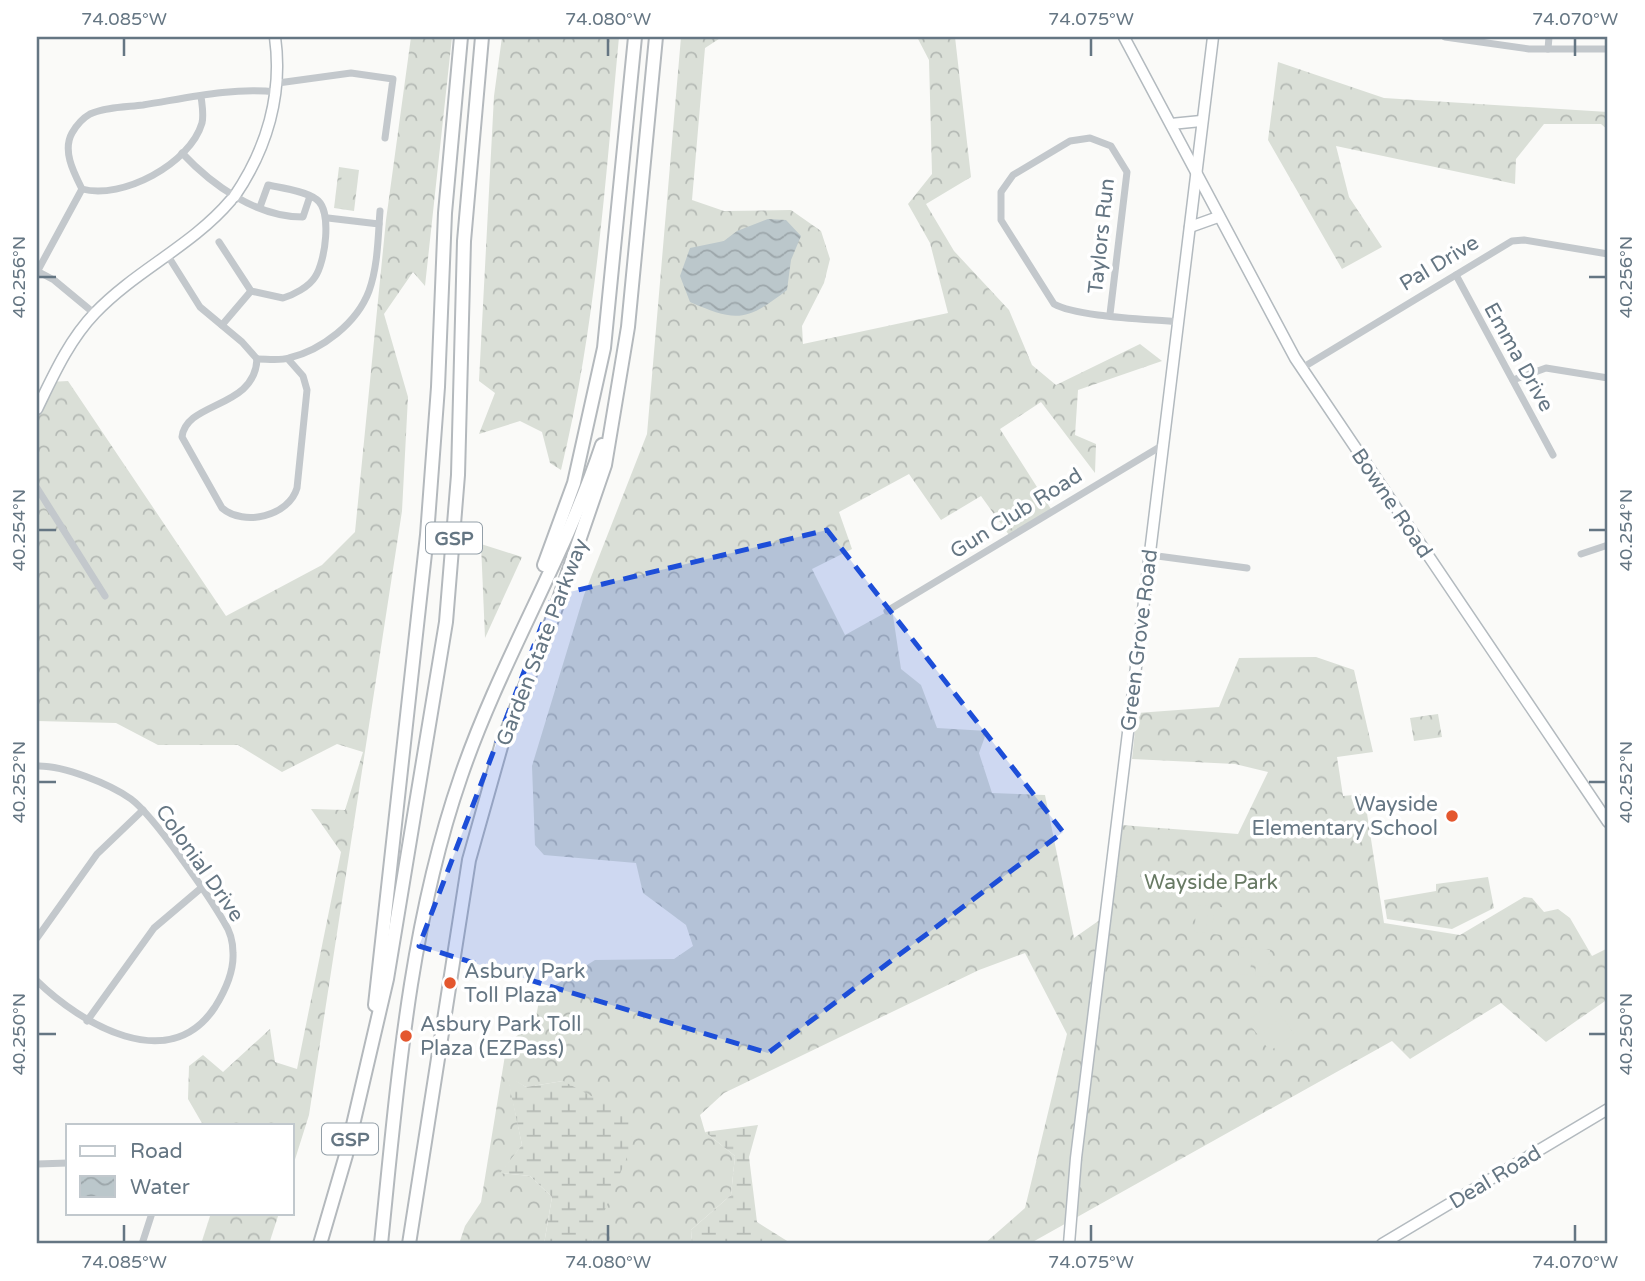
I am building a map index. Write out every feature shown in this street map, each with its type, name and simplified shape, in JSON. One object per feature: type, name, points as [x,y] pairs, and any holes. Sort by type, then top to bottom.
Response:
[{"type":"highway","name":"GSP","points":[[374,1033],[377,979],[427,535],[438,387],[445,213],[461,37]]},
{"type":"highway","name":"GSP","points":[[320,1244],[346,1155],[392,954],[437,692],[450,591],[458,475],[464,241],[482,37]]},
{"type":"highway","name":"Garden State Parkway","points":[[521,628],[574,483],[597,382],[608,317],[635,37]]},
{"type":"highway","name":"Garden State Parkway","points":[[409,1244],[469,860],[502,743],[550,625],[605,465],[628,327],[656,37]]},
{"type":"highway","points":[[381,1244],[409,1004],[424,909],[461,776],[521,628],[588,484],[613,407]]},
{"type":"street","points":[[37,409],[63,358],[95,314],[122,289],[201,231],[232,198],[262,146],[277,87],[275,37]]},
{"type":"street","name":"Bowne Road","points":[[1124,37],[1273,322],[1608,822]]},
{"type":"street","name":"Green Grove Road","points":[[1069,1244],[1079,1131],[1213,37]]},
{"type":"street","points":[[1447,37],[1548,49],[1608,49]]},
{"type":"street","points":[[1548,49],[1549,37]]},
{"type":"street","points":[[95,314],[54,279],[37,272],[82,189],[68,149],[73,132],[84,118],[97,111],[277,87],[351,73],[393,79],[385,138]]},
{"type":"street","points":[[82,189],[98,192],[132,184],[161,169],[182,153],[201,125],[201,96]]},
{"type":"street","points":[[1171,124],[1201,121]]},
{"type":"street","name":"Taylors Run","points":[[1110,314],[1127,172],[1111,146],[1102,140],[1082,138],[1070,141],[1013,176],[1001,192],[1001,220],[1054,304],[1061,308],[1110,314],[1178,322]]},
{"type":"street","points":[[182,153],[205,177],[232,198],[303,217],[310,196]]},
{"type":"street","points":[[219,242],[251,291],[283,298],[312,281],[319,270],[328,218],[323,205],[310,196],[268,186],[260,207]]},
{"type":"street","points":[[168,256],[200,307],[257,359],[288,359],[341,331],[362,305],[374,273],[380,211]]},
{"type":"street","points":[[1190,227],[1218,217]]},
{"type":"street","points":[[328,218],[379,224]]},
{"type":"street","name":"Pal Drive","points":[[1302,368],[1517,240],[1608,254]]},
{"type":"street","name":"Emma Drive","points":[[1456,275],[1553,455]]},
{"type":"street","points":[[222,325],[251,291]]},
{"type":"street","points":[[257,359],[256,374],[248,386],[187,423],[181,437],[222,508],[231,514],[264,516],[277,512],[293,498],[297,488],[307,390],[303,376],[288,359]]},
{"type":"street","points":[[1513,380],[1546,368],[1608,378]]},
{"type":"street","name":"Gun Club Road","points":[[887,611],[1163,446]]},
{"type":"street","points":[[37,488],[105,596]]},
{"type":"street","points":[[1581,554],[1608,545]]},
{"type":"street","points":[[1150,555],[1247,568]]},
{"type":"street","name":"Colonial Drive","points":[[37,766],[54,766],[79,775],[121,793],[143,810],[225,923],[233,951],[227,985],[210,1014],[191,1031],[166,1041],[140,1040],[87,1021],[65,1007],[37,981]]},
{"type":"street","points":[[37,938],[97,853],[143,810]]},
{"type":"street","points":[[87,1021],[154,928],[201,890]]},
{"type":"street","name":"Deal Road","points":[[1382,1244],[1608,1109]]},
{"type":"street","points":[[37,1164],[66,1163]]},
{"type":"street","points":[[142,1244],[152,1214]]},
{"type":"highlighted area","points":[[827,530],[1063,832],[768,1053],[419,946],[553,596]]},
{"type":"green space","points":[[411,37],[452,37],[425,286],[413,272],[384,314],[408,397],[402,511],[309,1115],[294,1163],[294,1124],[202,1124],[188,1099],[189,1066],[203,1055],[223,1072],[270,1029],[275,1062],[297,1069],[341,852],[311,809],[345,810],[363,752],[337,744],[282,772],[238,745],[158,745],[116,723],[37,721],[37,409],[49,382],[68,381],[226,616],[322,565],[355,532],[386,220]]},
{"type":"green space","points":[[502,37],[619,37],[591,308],[561,470],[550,463],[542,432],[520,421],[479,434],[495,393],[479,381],[494,96]]},
{"type":"green space","name":"Wayside Park","points":[[681,37],[722,37],[705,48],[692,200],[724,211],[791,210],[821,231],[830,259],[824,283],[802,326],[803,344],[948,313],[930,243],[908,204],[932,174],[929,60],[917,37],[955,37],[971,177],[926,204],[954,251],[1009,310],[1032,365],[1056,385],[1140,344],[1162,361],[1078,390],[1075,435],[1096,444],[1095,473],[1041,402],[1000,429],[1051,509],[1009,535],[981,496],[941,520],[909,474],[839,512],[852,549],[812,569],[845,635],[892,609],[901,669],[921,685],[937,728],[987,731],[979,753],[992,793],[1045,795],[1074,938],[1104,917],[1121,825],[1238,834],[1268,772],[1235,764],[1132,759],[1137,713],[1219,707],[1239,658],[1316,657],[1354,670],[1373,752],[1337,757],[1343,796],[1364,794],[1384,923],[1460,935],[1524,897],[1532,898],[1544,912],[1558,909],[1570,918],[1592,956],[1608,948],[1608,999],[1546,1042],[1501,1003],[1410,1059],[1392,1041],[1029,1244],[984,1244],[1025,1208],[1067,1034],[1025,953],[979,970],[724,1093],[700,1115],[705,1132],[735,1156],[731,1195],[691,1230],[692,1244],[593,1244],[563,1081],[526,1087],[508,1077],[522,1145],[501,1173],[530,1176],[552,1197],[544,1244],[459,1244],[465,1226],[481,1202],[507,1043],[535,1023],[540,995],[595,960],[674,959],[693,946],[686,925],[643,893],[636,863],[544,855],[535,845],[532,766],[584,595],[647,434]]},
{"type":"green space","points":[[1278,62],[1384,98],[1608,112],[1608,130],[1601,124],[1544,124],[1516,159],[1515,184],[1336,146],[1349,197],[1382,247],[1342,269],[1268,140]]},
{"type":"green space","points":[[339,167],[359,170],[354,211],[334,208]]},
{"type":"green space","points":[[342,175],[354,177],[351,203],[338,201]]},
{"type":"green space","points":[[481,544],[522,557],[485,638]]},
{"type":"green space","points":[[1438,714],[1442,737],[1414,741],[1410,718]]},
{"type":"green space","points":[[1488,877],[1494,908],[1452,929],[1387,919],[1384,900],[1436,891],[1436,884]]},
{"type":"green space","points":[[1197,905],[1209,906],[1206,933],[1194,932]]},
{"type":"green space","points":[[1214,906],[1227,908],[1224,935],[1212,934]]},
{"type":"green space","points":[[1240,947],[1252,948],[1250,975],[1237,974]]},
{"type":"green space","points":[[1257,949],[1270,950],[1268,977],[1255,976]]},
{"type":"green space","points":[[1272,1003],[1282,1017],[1258,1035],[1247,1021]]},
{"type":"green space","points":[[1284,1019],[1294,1034],[1270,1051],[1259,1037]]},
{"type":"green space","points":[[507,1075],[526,1087],[563,1081],[629,1116],[632,1145],[593,1244],[544,1244],[552,1197],[530,1176],[500,1173],[522,1145]]},
{"type":"green space","points":[[758,1125],[749,1157],[757,1222],[792,1244],[692,1244],[691,1230],[731,1195],[735,1156],[705,1132]]},
{"type":"green space","points":[[211,1214],[279,1214],[269,1244],[201,1244]]},
{"type":"water","points":[[768,219],[786,220],[801,236],[791,260],[787,290],[761,308],[740,316],[719,313],[690,302],[680,276],[690,248],[724,241],[737,231]]},
{"type":"place","name":"Wayside Elementary School","points":[[1452,816]]},
{"type":"place","name":"Asbury Park Toll Plaza","points":[[450,983]]},
{"type":"place","name":"Asbury Park Toll Plaza (EZPass)","points":[[406,1036]]}]
